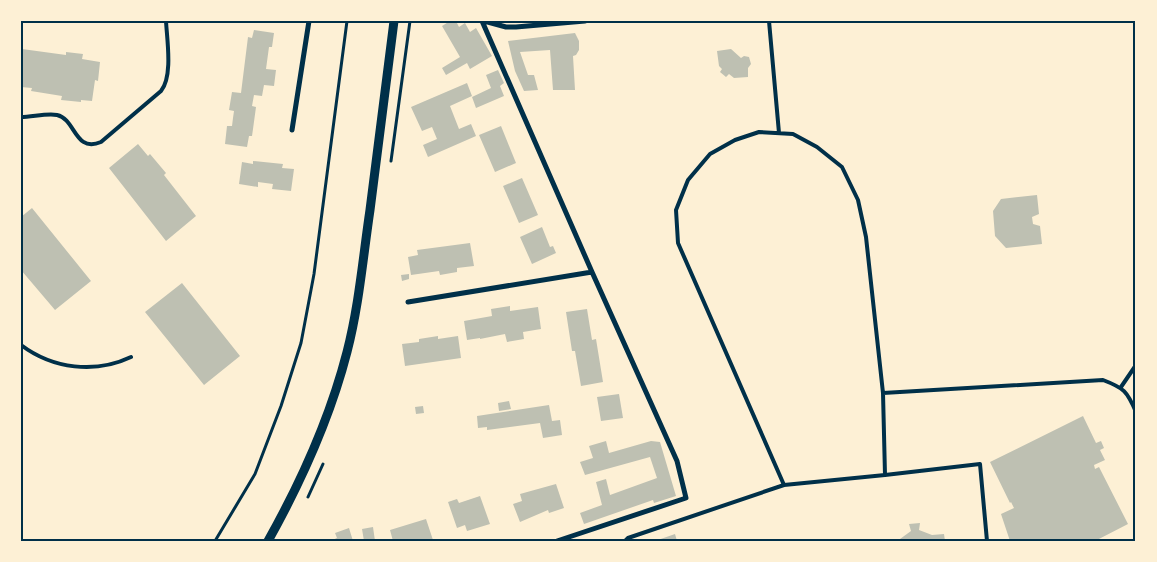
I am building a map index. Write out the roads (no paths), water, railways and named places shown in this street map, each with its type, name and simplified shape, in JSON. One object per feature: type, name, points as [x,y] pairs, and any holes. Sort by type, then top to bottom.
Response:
[{"type":"street","points":[[292,130],[309,21]]},
{"type":"street","points":[[268,541],[312,453],[347,353],[361,273],[394,21]]},
{"type":"street","points":[[483,21],[516,27],[585,21]]},
{"type":"street","points":[[483,21],[592,272],[677,461],[686,498],[557,541]]},
{"type":"street","points":[[408,302],[592,272]]},
{"type":"lane","points":[[21,117],[57,115],[83,141],[88,144],[101,142],[165,86],[168,74],[166,21]]},
{"type":"lane","points":[[769,21],[779,134]]},
{"type":"lane","points":[[784,485],[678,243],[676,210],[688,180],[710,154],[735,140],[759,132],[793,134],[817,147],[842,167],[858,200],[866,237],[883,393],[885,475]]},
{"type":"lane","points":[[21,345],[49,360],[82,368],[111,364],[131,357]]},
{"type":"lane","points":[[1121,386],[1136,364]]},
{"type":"lane","points":[[883,393],[1103,380],[1121,386],[1130,398],[1136,412]]},
{"type":"lane","points":[[625,541],[628,538],[784,485],[980,464],[987,541]]}]
